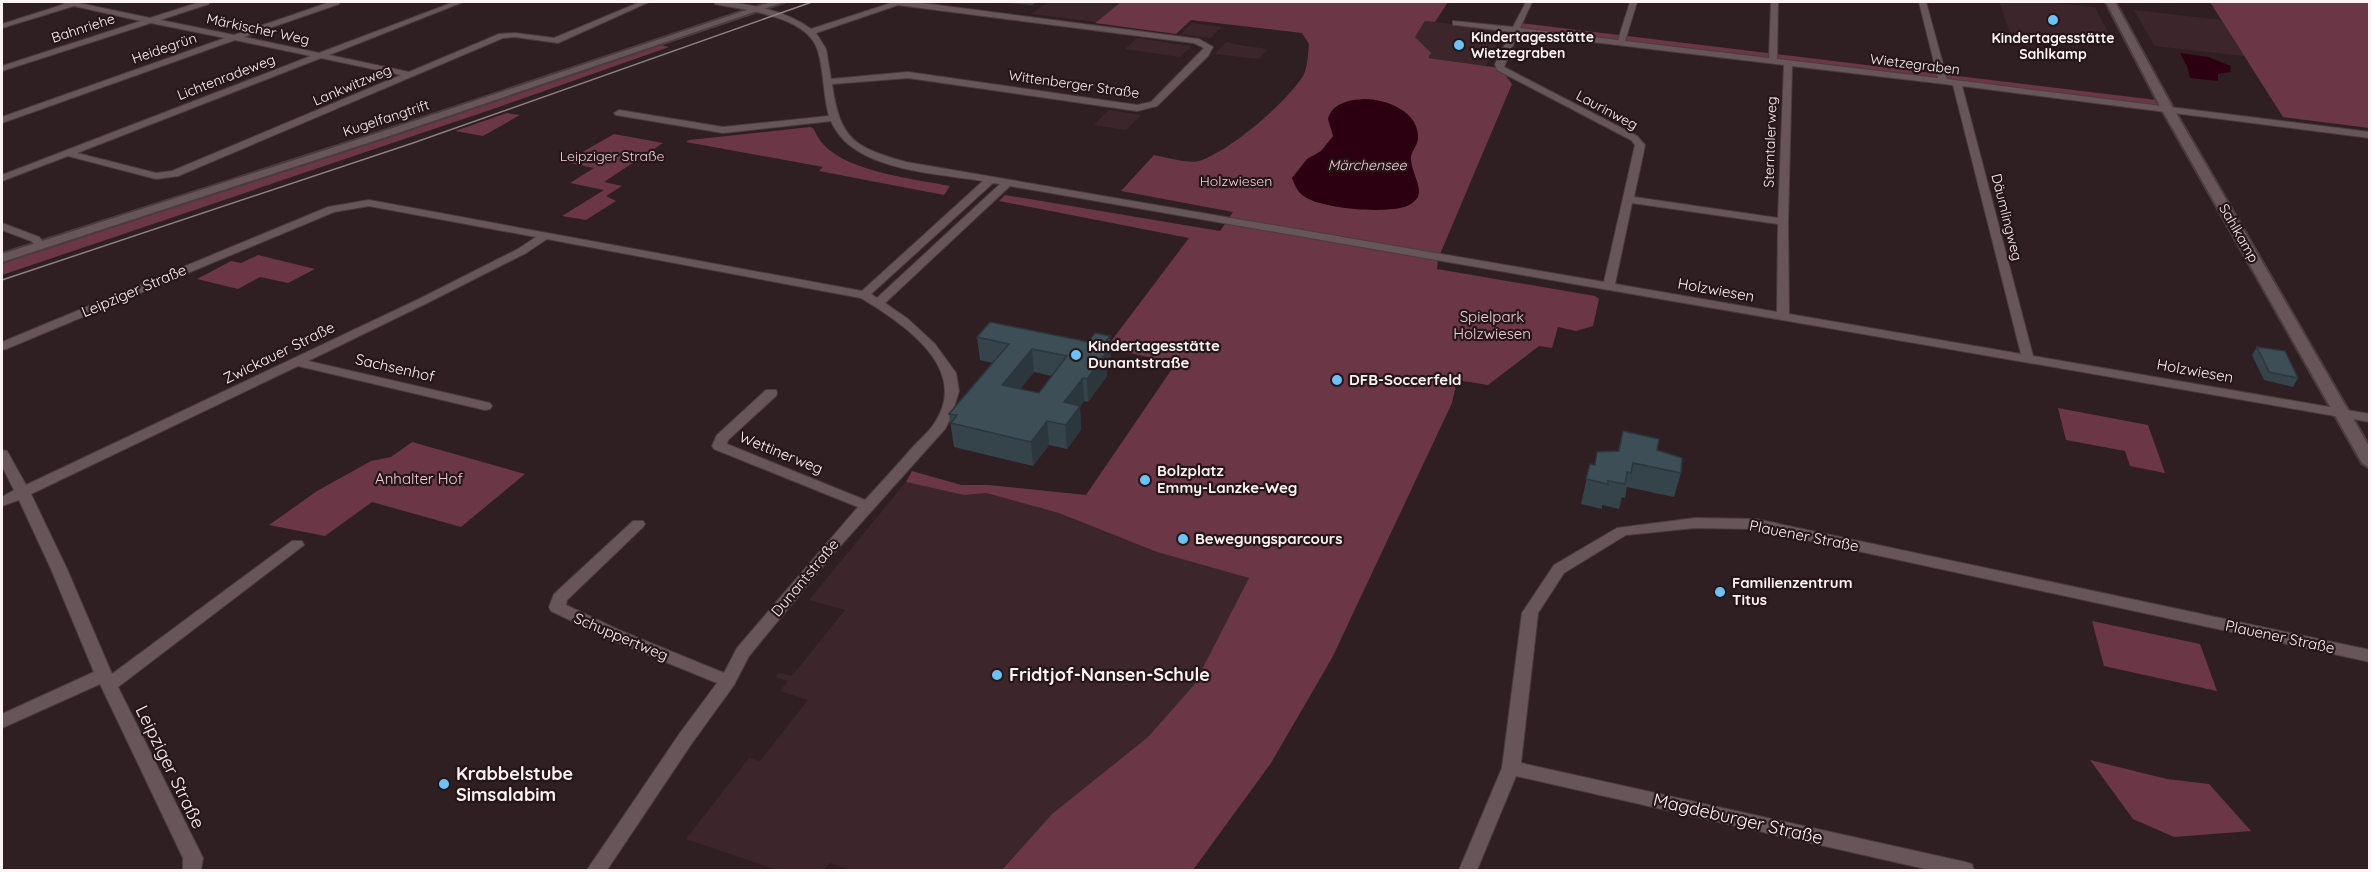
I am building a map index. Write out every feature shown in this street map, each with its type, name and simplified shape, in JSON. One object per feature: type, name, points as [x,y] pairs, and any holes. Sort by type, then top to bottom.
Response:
[{"type":"street","name":"Märkischer Weg","points":[[64,2],[79,3],[410,76]]},
{"type":"street","name":"Bahnriehe","points":[[2,69],[206,2]]},
{"type":"street","name":"Heidegrün","points":[[2,120],[336,2]]},
{"type":"street","name":"Lichtenradeweg","points":[[2,178],[460,2]]},
{"type":"street","name":"Lankwitzweg","points":[[67,153],[156,176],[174,174],[508,35],[549,41],[561,39],[645,2]]},
{"type":"street","points":[[718,2],[792,21],[811,32]]},
{"type":"street","name":"Kugelfangtrift","points":[[2,258],[382,135],[779,2]]},
{"type":"street","points":[[941,7],[949,2]]},
{"type":"street","points":[[1515,30],[1529,2]]},
{"type":"street","points":[[1621,42],[1634,2]]},
{"type":"street","points":[[1773,61],[1775,2]]},
{"type":"street","points":[[1923,2],[1942,81]]},
{"type":"street","name":"Sahlkamp","points":[[2110,2],[2167,108],[2370,463]]},
{"type":"street","points":[[2,26],[79,3]]},
{"type":"street","name":"Wittenberger Straße","points":[[811,32],[897,3],[1196,41],[1209,47],[1154,104],[1137,108],[908,75],[827,82]]},
{"type":"street","name":"Wietzegraben","points":[[1456,23],[2167,108],[2183,113],[2370,135]]},
{"type":"street","name":"Laurinweg","points":[[1515,30],[1499,64],[1500,68],[1638,141],[1640,145],[1608,288]]},
{"type":"street","name":"Holzwiesen","points":[[811,32],[823,49],[832,118],[843,137],[870,154],[905,165],[2370,418]]},
{"type":"street","name":"Sterntalerweg","points":[[1783,318],[1783,222],[1788,62]]},
{"type":"street","name":"Däumlingweg","points":[[1957,83],[2028,359]]},
{"type":"street","points":[[619,113],[723,130],[832,118]]},
{"type":"street","points":[[871,299],[989,181]]},
{"type":"street","points":[[871,299],[1006,184]]},
{"type":"street","points":[[1628,199],[1783,222]]},
{"type":"street","name":"Leipziger Straße","points":[[2,346],[332,209],[369,203],[871,299]]},
{"type":"street","points":[[2,226],[35,239],[41,245]]},
{"type":"street","name":"Zwickauer Straße","points":[[2,502],[476,275],[545,236]]},
{"type":"street","name":"Dunantstraße","points":[[596,870],[728,681],[743,652],[940,426],[952,394],[949,373],[936,351],[871,299]]},
{"type":"street","name":"Sachsenhof","points":[[298,362],[485,406]]},
{"type":"street","name":"Wettinerweg","points":[[771,393],[722,438],[718,446],[868,506]]},
{"type":"street","name":"Leipziger Straße","points":[[2,454],[24,493],[106,680],[193,858],[192,870]]},
{"type":"street","name":"Plauener Straße","points":[[1468,870],[1511,768],[1530,613],[1559,569],[1622,531],[1695,523],[1756,524],[2370,656]]},
{"type":"street","name":"Schuppertweg","points":[[638,524],[560,598],[557,607],[613,634],[728,681]]},
{"type":"street","points":[[2,721],[106,680],[297,545]]},
{"type":"street","name":"Magdeburger Straße","points":[[1511,768],[1965,870]]},
{"type":"shaded area","points":[[1048,2],[1121,2],[1096,22],[1032,14]]},
{"type":"shaded area","name":"Kindertagesstätte Sahlkamp","points":[[1999,2],[2045,2],[2095,7],[2114,44],[2010,32]]},
{"type":"shaded area","points":[[2134,10],[2221,20],[2244,56],[2155,46]]},
{"type":"shaded area","name":"Kindertagesstätte Wietzegraben","points":[[1425,21],[1503,30],[1486,66],[1428,58],[1415,37]]},
{"type":"shaded area","points":[[1192,23],[1221,27],[1211,38],[1181,34]]},
{"type":"shaded area","points":[[1137,38],[1192,46],[1180,57],[1125,49]]},
{"type":"shaded area","points":[[1226,42],[1268,49],[1259,59],[1215,54]]},
{"type":"shaded area","points":[[1109,110],[1141,115],[1126,130],[1094,125]]},
{"type":"shaded area","name":"Fridtjof-Nansen-Schule","points":[[906,482],[964,495],[986,493],[1059,513],[1157,552],[1249,578],[1195,685],[1148,737],[1052,814],[1002,870],[851,870],[830,863],[824,870],[777,870],[686,839],[749,758],[760,761],[808,700],[780,691],[788,681],[775,677],[779,673],[792,676],[845,610],[809,600]]},
{"type":"green space","name":"Spielpark Holzwiesen","points":[[1121,2],[1448,2],[1435,22],[1425,21],[1415,37],[1431,53],[1428,58],[1500,68],[1512,84],[1438,259],[1437,269],[1595,296],[1599,299],[1593,326],[1576,331],[1558,327],[1552,348],[1539,346],[1488,385],[1457,380],[1452,403],[1332,658],[1271,763],[1193,870],[1002,870],[1052,814],[1148,737],[1194,685],[1249,578],[1157,552],[1059,513],[986,493],[964,495],[906,482],[912,471],[961,485],[989,485],[1086,495],[1176,363],[1106,348],[1189,238],[999,201],[1005,195],[1220,231],[1233,212],[1121,191],[1154,155],[1195,162],[1212,156],[1241,137],[1271,112],[1295,87],[1305,72],[1309,44],[1302,33],[1191,20],[1176,34],[1095,23]]},
{"type":"green space","points":[[2210,2],[2369,2],[2369,128],[2283,117]]},
{"type":"green space","points":[[1519,23],[2165,101],[2167,108],[1515,30]]},
{"type":"green space","points":[[661,45],[669,47],[2,275],[2,262],[336,154]]},
{"type":"green space","points":[[507,113],[520,115],[483,136],[455,131]]},
{"type":"green space","points":[[810,127],[834,154],[848,161],[883,173],[950,186],[944,195],[819,171],[823,167],[686,142]]},
{"type":"green space","name":"Leipziger Straße","points":[[614,134],[663,143],[604,182],[622,186],[606,196],[616,201],[586,220],[562,216],[604,190],[570,183],[594,168],[565,162]]},
{"type":"green space","points":[[258,255],[315,269],[288,283],[260,277],[238,289],[197,279],[231,261],[241,263]]},
{"type":"green space","points":[[2058,408],[2148,425],[2165,473],[2130,466],[2125,451],[2066,440]]},
{"type":"green space","name":"Anhalter Hof","points":[[412,442],[525,474],[461,527],[372,502],[325,536],[269,525],[317,491],[371,461],[391,457]]},
{"type":"green space","points":[[2092,621],[2200,644],[2217,691],[2104,666]]},
{"type":"green space","points":[[2090,760],[2167,779],[2209,784],[2251,831],[2174,837],[2133,819]]},
{"type":"water","points":[[2180,53],[2208,57],[2231,66],[2230,72],[2218,74],[2218,81],[2190,78]]},
{"type":"water","name":"Märchensee","points":[[1364,99],[1382,101],[1392,105],[1408,114],[1414,121],[1418,139],[1411,160],[1419,192],[1416,200],[1407,206],[1371,210],[1326,205],[1303,195],[1293,181],[1292,178],[1307,159],[1321,151],[1333,136],[1328,119],[1333,109],[1347,102]]},
{"type":"building","points":[[990,322],[1088,342],[1095,333],[1110,336],[1098,351],[1106,353],[1087,379],[1083,378],[1064,402],[1080,406],[1066,425],[1047,421],[1031,442],[951,423],[957,415],[949,414],[1009,344],[977,337]],"holes":[[[1032,349],[1067,356],[1039,393],[1002,385]]]},
{"type":"building","points":[[2257,347],[2285,351],[2298,378],[2269,372]]},
{"type":"building","points":[[1623,431],[1659,439],[1657,450],[1682,458],[1681,473],[1633,463],[1631,473],[1627,472],[1625,484],[1608,481],[1608,484],[1586,479],[1590,464],[1595,465],[1597,452],[1619,451]]},
{"type":"tram line","points":[[2,280],[413,143],[812,2]]},
{"type":"place","name":"Kindertagesstätte Sahlkamp","points":[[2053,20]]},
{"type":"place","name":"Kindertagesstätte Wietzegraben","points":[[1459,45]]},
{"type":"place","name":"Kindertagesstätte Dunantstraße","points":[[1076,355]]},
{"type":"place","name":"DFB-Soccerfeld","points":[[1337,380]]},
{"type":"place","name":"Bolzplatz Emmy-Lanzke-Weg","points":[[1145,480]]},
{"type":"place","name":"Bewegungsparcours","points":[[1183,539]]},
{"type":"place","name":"Familienzentrum Titus","points":[[1720,592]]},
{"type":"place","name":"Fridtjof-Nansen-Schule","points":[[997,675]]},
{"type":"place","name":"Krabbelstube Simsalabim","points":[[444,784]]}]
